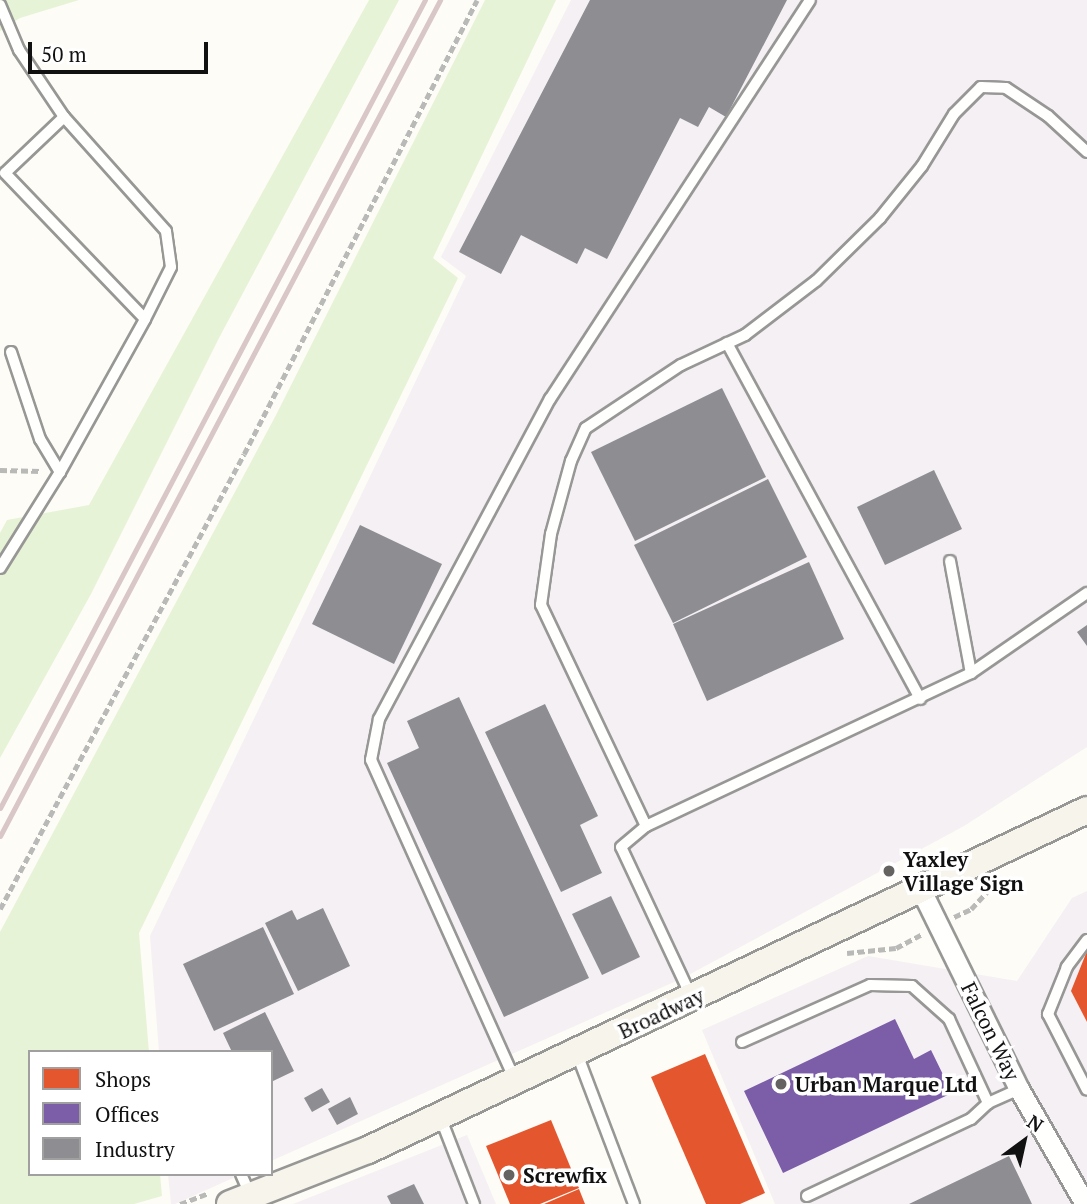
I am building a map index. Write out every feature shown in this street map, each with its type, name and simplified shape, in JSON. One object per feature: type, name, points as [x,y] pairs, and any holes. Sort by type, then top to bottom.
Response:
[{"type":"main road","name":"Broadway","points":[[241,1192],[439,1115],[515,1082],[922,892],[1087,810]]},
{"type":"street","name":"Falcon Way","points":[[922,892],[1019,1089],[1085,1198]]},
{"type":"lane","points":[[515,1082],[371,760],[379,719],[550,399],[810,0]]},
{"type":"lane","points":[[0,5],[19,50],[64,117],[166,231],[171,267],[145,320],[60,472],[0,568]]},
{"type":"lane","points":[[646,826],[550,630],[541,606],[551,534],[571,461],[586,428],[681,365],[727,343],[816,281],[880,218],[922,166],[954,114],[981,87],[1006,88],[1048,116],[1087,152]]},
{"type":"lane","points":[[64,117],[2,174],[145,320]]},
{"type":"lane","points":[[727,343],[920,699]]},
{"type":"lane","points":[[11,352],[40,439],[60,472]]},
{"type":"lane","points":[[950,561],[971,673]]},
{"type":"lane","points":[[692,998],[621,847],[646,826],[971,673],[1087,593]]},
{"type":"lane","points":[[1087,940],[1067,967],[1048,1014],[1087,1090]]},
{"type":"lane","points":[[742,1042],[870,985],[912,986],[949,1019],[988,1103]]},
{"type":"lane","points":[[576,1053],[634,1204]]},
{"type":"lane","points":[[807,1196],[971,1119],[988,1103],[1019,1089]]},
{"type":"lane","points":[[439,1115],[474,1204]]},
{"type":"path","points":[[0,909],[244,454],[477,0]]},
{"type":"path","points":[[0,470],[60,472]]},
{"type":"shaded area","points":[[571,0],[1087,0],[1087,747],[964,826],[683,978],[273,1160],[273,1050],[159,1050],[150,936],[466,276],[441,257]]},
{"type":"shaded area","points":[[1087,891],[1087,1204],[775,1204],[702,1030],[868,956],[1017,981],[1072,898]]},
{"type":"shaded area","points":[[467,1135],[496,1204],[293,1204]]},
{"type":"shaded area","points":[[168,1176],[238,1176],[175,1204],[171,1204]]},
{"type":"green space","points":[[0,0],[79,0],[20,18],[0,31]]},
{"type":"green space","points":[[369,0],[399,0],[219,338],[91,594],[0,758],[0,533],[7,520],[89,505]]},
{"type":"green space","points":[[485,0],[556,0],[433,258],[458,278],[139,933],[149,1050],[28,1050],[28,1176],[160,1176],[162,1196],[134,1204],[0,1204],[0,932],[276,415]]},
{"type":"building: Shops","points":[[1087,951],[1087,1022],[1071,991]]},
{"type":"building: Shops","points":[[705,1054],[765,1193],[740,1204],[706,1204],[651,1077]]},
{"type":"building: Shops","points":[[551,1120],[579,1188],[540,1204],[510,1204],[486,1146]]},
{"type":"building: Shops","points":[[579,1189],[585,1204],[544,1204]]},
{"type":"building: Offices","points":[[895,1019],[914,1059],[931,1050],[952,1093],[783,1173],[744,1091]]},
{"type":"building: Industry","points":[[590,0],[787,0],[726,117],[709,107],[698,127],[680,118],[607,259],[585,248],[577,264],[521,235],[501,274],[459,252]]},
{"type":"building: Industry","points":[[722,388],[766,477],[635,541],[591,452]]},
{"type":"building: Industry","points":[[934,470],[962,529],[885,565],[857,507]]},
{"type":"building: Industry","points":[[768,479],[807,557],[673,623],[634,545]]},
{"type":"building: Industry","points":[[360,525],[442,564],[394,664],[312,624]]},
{"type":"building: Industry","points":[[809,562],[844,639],[707,701],[673,624]]},
{"type":"building: Industry","points":[[1087,625],[1087,646],[1077,632]]},
{"type":"building: Industry","points":[[459,697],[589,978],[504,1017],[387,763],[419,748],[407,721]]},
{"type":"building: Industry","points":[[545,704],[598,816],[580,825],[602,873],[561,892],[485,732]]},
{"type":"building: Industry","points":[[611,896],[640,957],[602,975],[572,914]]},
{"type":"building: Industry","points":[[323,908],[350,966],[298,991],[265,923],[292,910],[297,920]]},
{"type":"building: Industry","points":[[263,927],[294,994],[214,1031],[183,964]]},
{"type":"building: Industry","points":[[265,1012],[294,1071],[273,1081],[273,1050],[231,1050],[223,1033]]},
{"type":"building: Industry","points":[[322,1088],[330,1102],[312,1112],[304,1098]]},
{"type":"building: Industry","points":[[350,1097],[358,1114],[337,1125],[328,1109]]},
{"type":"building: Industry","points":[[1009,1156],[1032,1204],[909,1204]]},
{"type":"building: Industry","points":[[414,1184],[424,1204],[391,1204],[387,1196]]},
{"type":"railway","points":[[0,808],[425,0]]},
{"type":"railway","points":[[0,836],[440,0]]},
{"type":"place","name":"Yaxley Village Sign","points":[[889,871]]},
{"type":"place","name":"Urban Marque Ltd","points":[[781,1084]]},
{"type":"place","name":"Screwfix","points":[[509,1175]]}]
